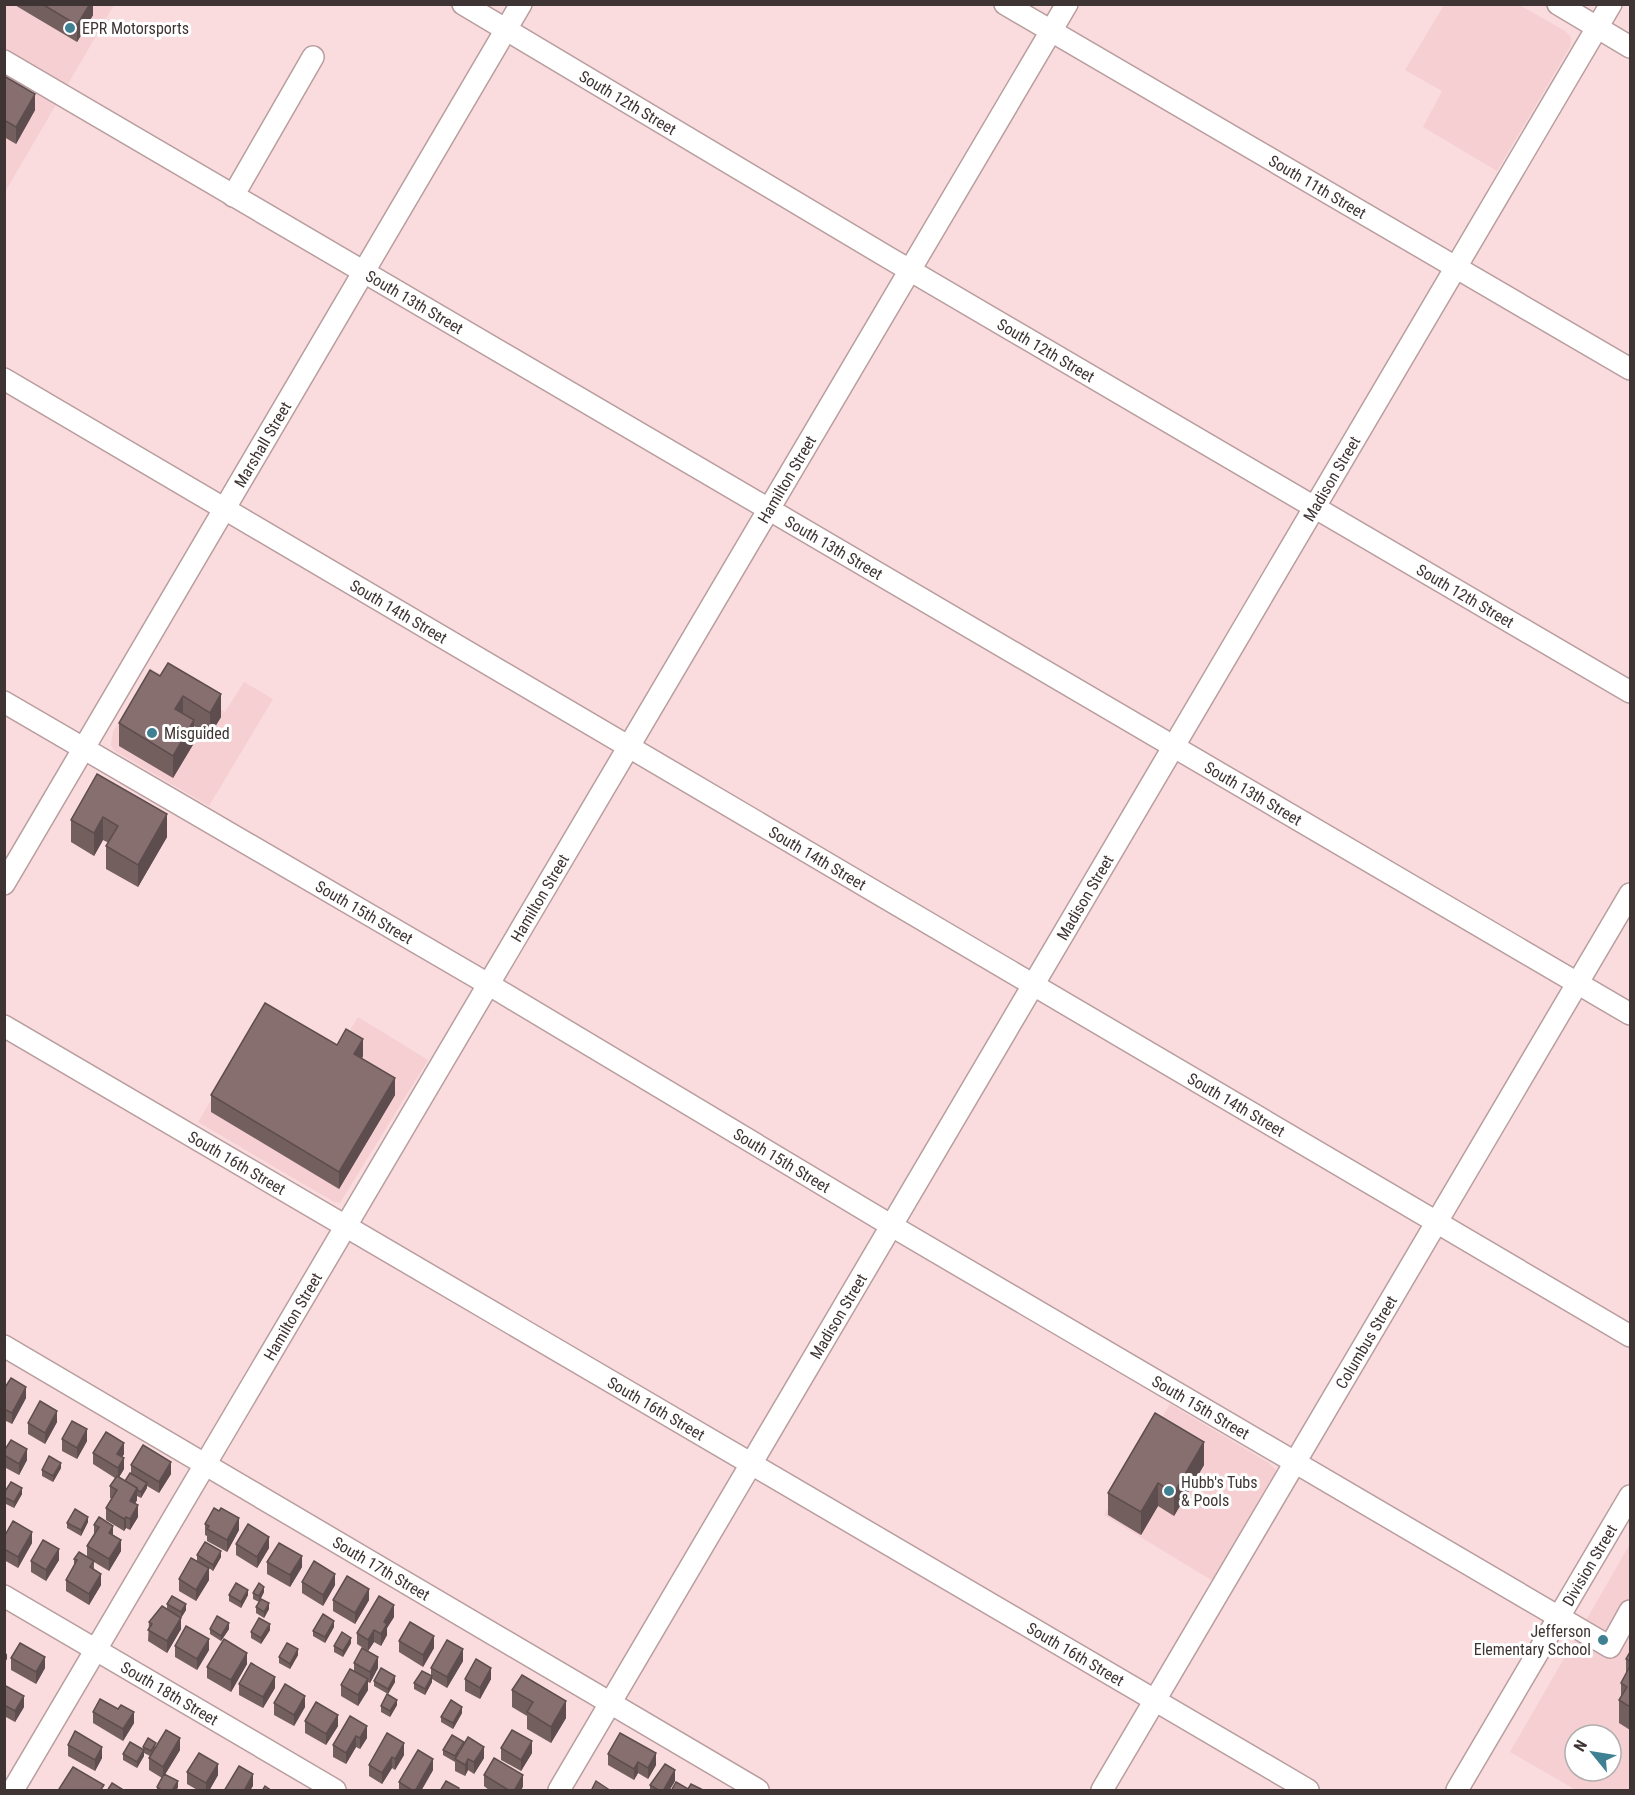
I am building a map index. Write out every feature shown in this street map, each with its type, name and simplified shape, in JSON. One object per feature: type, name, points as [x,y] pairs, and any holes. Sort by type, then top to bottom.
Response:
[{"type":"street","name":"South 12th Street","points":[[463,4],[910,270],[1630,692]]},
{"type":"street","name":"Marshall Street","points":[[4,884],[226,510],[521,4]]},
{"type":"street","name":"South 11th Street","points":[[1005,4],[1630,369]]},
{"type":"street","name":"Hamilton Street","points":[[13,1791],[1067,4]]},
{"type":"street","points":[[1558,4],[1630,47]]},
{"type":"street","name":"Madison Street","points":[[559,1791],[1611,4]]},
{"type":"street","points":[[233,196],[313,57]]},
{"type":"street","name":"South 13th Street","points":[[4,61],[1630,1014]]},
{"type":"street","name":"South 14th Street","points":[[4,379],[1630,1336]]},
{"type":"street","name":"South 15th Street","points":[[4,702],[488,984],[892,1226],[1610,1647],[1630,1611]]},
{"type":"street","name":"Columbus Street","points":[[1102,1791],[1630,894]]},
{"type":"street","name":"South 16th Street","points":[[4,1026],[1308,1791]]},
{"type":"street","name":"South 17th Street","points":[[4,1346],[758,1791]]},
{"type":"street","name":"Division Street","points":[[1457,1791],[1630,1496]]},
{"type":"street","name":"South 18th Street","points":[[4,1596],[335,1791]]},
{"type":"shaded area","points":[[5,5],[114,5],[5,192]]},
{"type":"shaded area","points":[[1444,5],[1519,5],[1565,31],[1571,37],[1570,47],[1497,171],[1423,127],[1442,91],[1405,70]]},
{"type":"shaded area","points":[[150,668],[225,712],[244,682],[273,699],[209,806],[115,751],[111,745],[113,732]]},
{"type":"shaded area","points":[[264,1012],[335,1055],[358,1017],[428,1060],[340,1203],[334,1202],[198,1122]]},
{"type":"shaded area","points":[[1170,1404],[1269,1463],[1276,1470],[1276,1474],[1213,1581],[1104,1515]]},
{"type":"shaded area","name":"Jefferson Elementary School","points":[[1630,1544],[1630,1790],[1576,1790],[1564,1783],[1623,1783],[1623,1723],[1563,1723],[1563,1783],[1510,1752]]},
{"type":"building","points":[[42,4],[90,4],[77,25]]},
{"type":"building","points":[[4,76],[35,94],[16,127],[4,120]]},
{"type":"building","points":[[168,663],[221,694],[210,713],[183,696],[175,709],[194,720],[173,756],[119,723],[150,670],[160,676]]},
{"type":"building","points":[[97,774],[167,814],[138,865],[106,846],[118,826],[103,817],[94,833],[71,820]]},
{"type":"building","points":[[265,1003],[337,1045],[346,1029],[363,1039],[354,1054],[395,1078],[339,1172],[211,1095]]},
{"type":"building","points":[[11,1378],[26,1387],[12,1413],[4,1409],[4,1389]]},
{"type":"building","points":[[40,1401],[57,1411],[45,1433],[28,1423]]},
{"type":"building","points":[[1155,1413],[1204,1442],[1174,1493],[1158,1483],[1141,1512],[1108,1493]]},
{"type":"building","points":[[72,1421],[87,1429],[77,1448],[62,1439]]},
{"type":"building","points":[[106,1432],[124,1443],[117,1454],[124,1458],[118,1468],[93,1453]]},
{"type":"building","points":[[11,1440],[27,1449],[19,1464],[4,1455]]},
{"type":"building","points":[[143,1445],[171,1462],[159,1482],[131,1465]]},
{"type":"building","points":[[49,1456],[61,1463],[53,1476],[42,1470]]},
{"type":"building","points":[[130,1473],[147,1483],[141,1492],[125,1481]]},
{"type":"building","points":[[117,1476],[137,1488],[130,1501],[138,1505],[130,1519],[126,1517],[124,1519],[106,1508],[117,1490],[110,1486]]},
{"type":"building","points":[[11,1482],[22,1488],[14,1502],[4,1497]]},
{"type":"building","points":[[214,1508],[219,1511],[221,1508],[239,1518],[227,1540],[207,1529],[209,1526],[205,1524]]},
{"type":"building","points":[[75,1509],[88,1517],[81,1530],[67,1523]]},
{"type":"building","points":[[99,1517],[113,1526],[109,1533],[121,1540],[109,1559],[87,1546],[99,1527],[94,1525]]},
{"type":"building","points":[[13,1521],[32,1532],[18,1557],[4,1549],[4,1537]]},
{"type":"building","points":[[248,1524],[269,1537],[257,1557],[236,1544]]},
{"type":"building","points":[[43,1540],[59,1549],[46,1570],[31,1561]]},
{"type":"building","points":[[205,1542],[221,1551],[213,1565],[197,1555]]},
{"type":"building","points":[[279,1543],[302,1556],[290,1575],[267,1562]]},
{"type":"building","points":[[79,1552],[94,1561],[90,1567],[101,1574],[89,1594],[66,1580]]},
{"type":"building","points":[[191,1558],[209,1568],[196,1590],[179,1579]]},
{"type":"building","points":[[314,1561],[335,1574],[323,1595],[302,1582]]},
{"type":"building","points":[[347,1576],[369,1589],[355,1613],[333,1600]]},
{"type":"building","points":[[236,1583],[248,1590],[241,1602],[229,1595]]},
{"type":"building","points":[[259,1583],[264,1587],[259,1596],[253,1593]]},
{"type":"building","points":[[172,1596],[186,1604],[181,1612],[167,1604]]},
{"type":"building","points":[[379,1596],[394,1605],[384,1622],[387,1624],[381,1634],[374,1630],[368,1640],[357,1633]]},
{"type":"building","points":[[261,1599],[269,1603],[264,1612],[256,1607]]},
{"type":"building","points":[[162,1606],[181,1618],[167,1641],[148,1630],[152,1624],[149,1622]]},
{"type":"building","points":[[323,1614],[334,1621],[325,1637],[313,1631]]},
{"type":"building","points":[[217,1616],[229,1623],[221,1636],[210,1629]]},
{"type":"building","points":[[259,1618],[270,1624],[261,1638],[251,1632]]},
{"type":"building","points":[[410,1622],[434,1636],[423,1655],[399,1641]]},
{"type":"building","points":[[186,1626],[209,1639],[197,1659],[175,1646]]},
{"type":"building","points":[[342,1632],[351,1638],[343,1651],[334,1646]]},
{"type":"building","points":[[224,1639],[247,1653],[231,1680],[207,1667]]},
{"type":"building","points":[[447,1640],[463,1649],[447,1677],[431,1668]]},
{"type":"building","points":[[20,1643],[45,1657],[36,1672],[11,1658]]},
{"type":"building","points":[[287,1643],[298,1649],[290,1664],[279,1657]]},
{"type":"building","points":[[362,1648],[378,1657],[370,1672],[354,1663]]},
{"type":"building","points":[[476,1659],[491,1668],[480,1688],[465,1679]]},
{"type":"building","points":[[251,1663],[275,1677],[263,1697],[239,1684]]},
{"type":"building","points":[[1630,1666],[1630,1707],[1619,1700],[1627,1687],[1621,1683]]},
{"type":"building","points":[[381,1668],[395,1676],[388,1689],[374,1681]]},
{"type":"building","points":[[350,1669],[368,1679],[358,1695],[341,1685]]},
{"type":"building","points":[[422,1671],[432,1676],[425,1689],[414,1683]]},
{"type":"building","points":[[522,1675],[566,1701],[551,1727],[527,1712],[533,1702],[512,1690]]},
{"type":"building","points":[[285,1684],[305,1696],[294,1715],[274,1703]]},
{"type":"building","points":[[4,1685],[24,1696],[15,1711],[4,1705]]},
{"type":"building","points":[[387,1694],[397,1700],[390,1711],[381,1706]]},
{"type":"building","points":[[100,1699],[118,1709],[121,1705],[134,1712],[123,1729],[93,1712]]},
{"type":"building","points":[[451,1700],[462,1707],[453,1723],[441,1717]]},
{"type":"building","points":[[316,1702],[338,1715],[326,1734],[305,1721]]},
{"type":"building","points":[[350,1716],[367,1726],[360,1738],[356,1736],[346,1753],[333,1745]]},
{"type":"building","points":[[166,1730],[180,1738],[163,1767],[149,1758]]},
{"type":"building","points":[[512,1730],[532,1741],[521,1760],[501,1748]]},
{"type":"building","points":[[75,1731],[102,1747],[95,1760],[68,1745]]},
{"type":"building","points":[[387,1733],[404,1743],[395,1759],[392,1757],[382,1773],[369,1765]]},
{"type":"building","points":[[620,1733],[656,1753],[648,1768],[638,1762],[634,1769],[608,1754]]},
{"type":"building","points":[[452,1735],[464,1742],[455,1756],[443,1750]]},
{"type":"building","points":[[468,1737],[484,1747],[474,1762],[468,1759],[465,1765],[455,1759]]},
{"type":"building","points":[[148,1738],[156,1743],[151,1751],[143,1747]]},
{"type":"building","points":[[130,1742],[144,1750],[137,1762],[123,1754]]},
{"type":"building","points":[[418,1750],[433,1759],[413,1791],[399,1782]]},
{"type":"building","points":[[199,1753],[218,1764],[206,1783],[187,1772]]},
{"type":"building","points":[[494,1758],[523,1775],[514,1791],[510,1791],[484,1775]]},
{"type":"building","points":[[665,1764],[675,1770],[663,1791],[660,1791],[650,1785]]},
{"type":"building","points":[[239,1766],[253,1774],[244,1791],[224,1791]]},
{"type":"building","points":[[73,1767],[104,1785],[100,1791],[62,1791],[59,1789]]},
{"type":"building","points":[[164,1774],[178,1781],[172,1791],[163,1791],[157,1787]]},
{"type":"building","points":[[446,1781],[459,1788],[458,1791],[440,1791]]},
{"type":"building","points":[[596,1781],[611,1791],[591,1791]]},
{"type":"building","points":[[676,1782],[688,1789],[691,1784],[703,1790],[671,1791]]},
{"type":"building","points":[[112,1783],[125,1791],[107,1791]]},
{"type":"building","points":[[265,1786],[272,1791],[262,1791]]},
{"type":"place","name":"EPR Motorsports","points":[[70,28]]},
{"type":"place","name":"Misguided","points":[[152,733]]},
{"type":"place","name":"Hubb's Tubs & Pools","points":[[1169,1491]]},
{"type":"place","name":"Jefferson Elementary School","points":[[1603,1640]]}]
